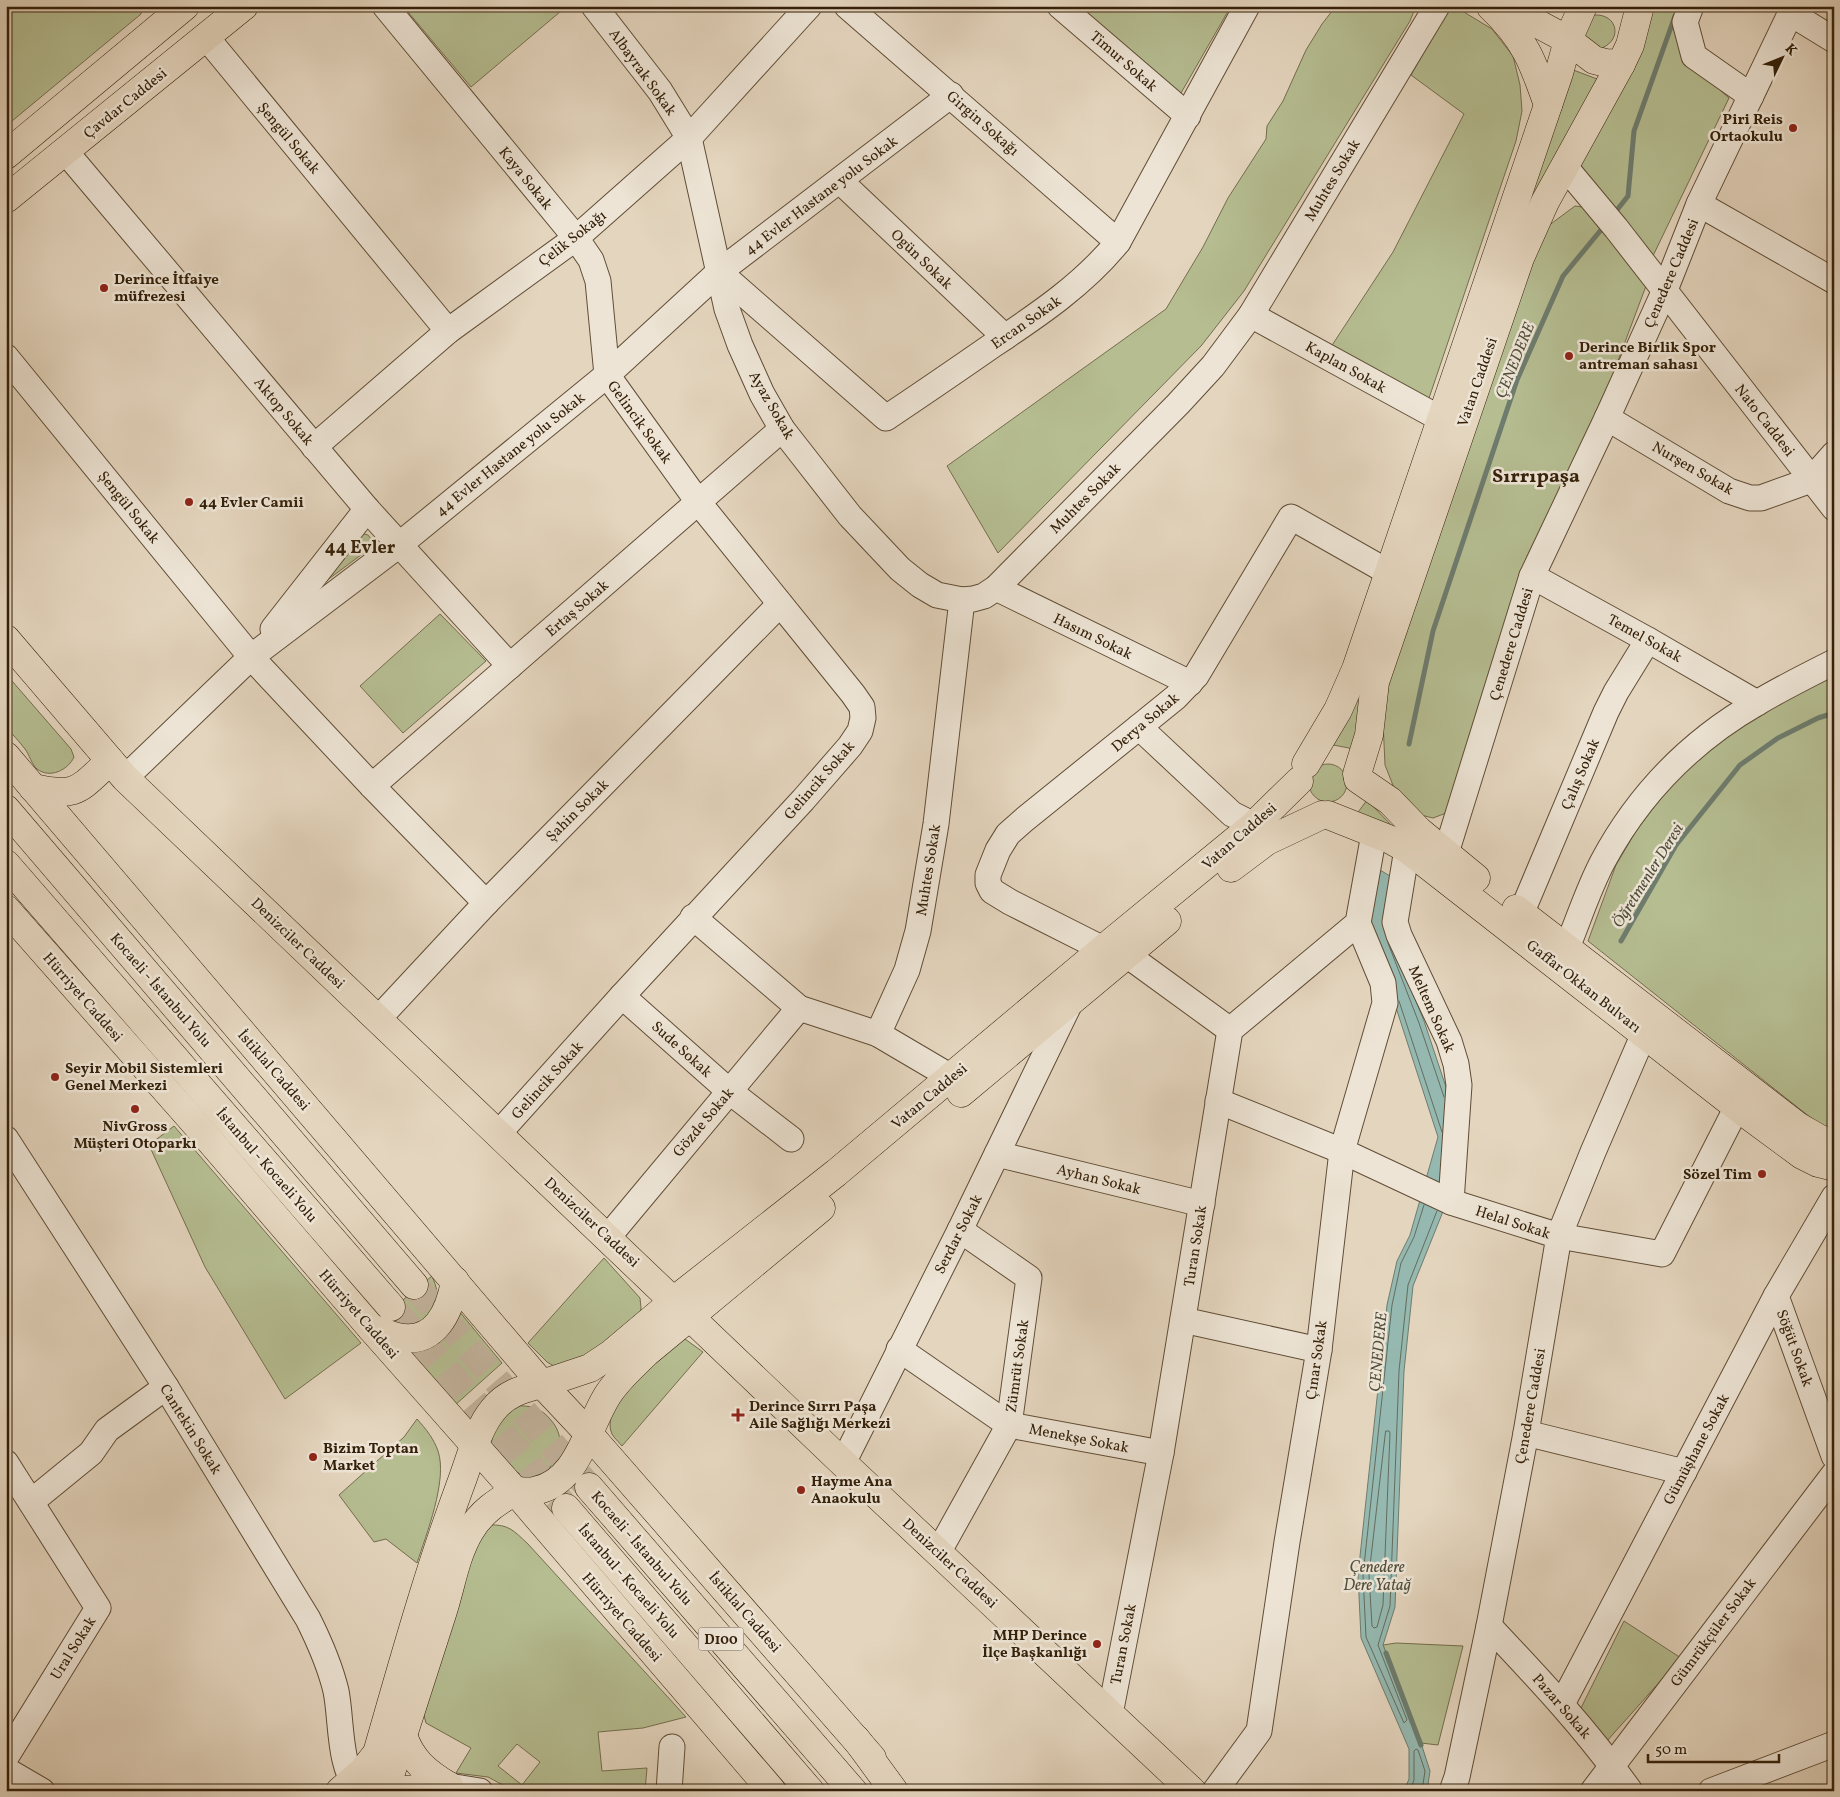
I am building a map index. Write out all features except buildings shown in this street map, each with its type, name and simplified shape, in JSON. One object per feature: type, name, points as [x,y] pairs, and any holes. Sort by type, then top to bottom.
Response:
[{"type":"main road","name":"Çavdar Caddesi","points":[[6,200],[244,6]]},
{"type":"main road","points":[[1490,6],[1510,25],[1525,47],[1536,70],[1548,105]]},
{"type":"main road","points":[[1499,6],[1529,19],[1568,40],[1594,60],[1621,64]]},
{"type":"main road","name":"Vatan Caddesi","points":[[1302,772],[1328,729],[1356,669],[1548,105],[1568,40],[1583,6]]},
{"type":"main road","points":[[6,155],[178,9]]},
{"type":"main road","name":"Vatan Caddesi","points":[[515,1491],[534,1491],[550,1486],[562,1477],[570,1468],[609,1393],[621,1378],[836,1173],[951,1077],[1115,952],[1255,849],[1267,841],[1325,815],[1337,814],[1352,805],[1357,797],[1359,788],[1358,776],[1368,735],[1375,682],[1520,258],[1545,202],[1566,168],[1630,45],[1634,10]]},
{"type":"main road","name":"Denizciler Caddesi","points":[[6,639],[118,769],[843,1463],[939,1551],[1192,1791]]},
{"type":"main road","name":"Vatan Caddesi","points":[[475,1447],[480,1429],[493,1410],[506,1397],[520,1389],[542,1384],[590,1368],[630,1339],[688,1314],[1070,1003],[1115,952],[1254,826],[1315,758],[1324,755],[1334,755],[1344,759],[1352,765],[1358,776]]},
{"type":"main road","name":"İstiklal Caddesi","points":[[6,756],[542,1384]]},
{"type":"main road","points":[[33,788],[68,793],[118,769]]},
{"type":"main road","points":[[1302,772],[1299,790],[1302,799],[1314,812],[1325,815]]},
{"type":"main road","name":"Gaffar Okkan Bulvarı","points":[[1358,776],[1390,801],[1420,831],[1441,862],[1648,1023],[1799,1126],[1820,1139],[1834,1143]]},
{"type":"main road","points":[[72,834],[73,816],[81,788]]},
{"type":"main road","name":"Kocaeli - İstanbul Yolu","points":[[6,809],[414,1285]]},
{"type":"main road","name":"Gaffar Okkan Bulvarı","points":[[1325,815],[1391,840],[1407,849],[1441,862],[1521,914],[1563,957]]},
{"type":"main road","name":"İstanbul - Kocaeli Yolu","points":[[6,864],[391,1306]]},
{"type":"main road","name":"Hürriyet Caddesi","points":[[6,909],[193,1121],[475,1447]]},
{"type":"main road","name":"Gaffar Okkan Bulvarı","points":[[1648,1023],[1738,1107],[1802,1155],[1818,1163],[1834,1167]]},
{"type":"main road","points":[[371,1328],[398,1337],[409,1338],[421,1336],[430,1331],[445,1316],[455,1281]]},
{"type":"main road","points":[[542,1384],[588,1433]]},
{"type":"main road","name":"İstiklal Caddesi","points":[[588,1433],[901,1791]]},
{"type":"main road","points":[[355,1788],[378,1752],[438,1546],[475,1447],[515,1491],[491,1506],[481,1515],[460,1550],[443,1611],[385,1791]]},
{"type":"main road","name":"Kocaeli - İstanbul Yolu","points":[[589,1487],[853,1791]]},
{"type":"main road","name":"Hürriyet Caddesi","points":[[515,1491],[772,1791]]},
{"type":"main road","name":"İstanbul - Kocaeli Yolu","points":[[566,1508],[810,1791]]},
{"type":"main road","points":[[403,1735],[407,1748],[417,1763],[442,1788]]},
{"type":"main road","points":[[856,1739],[894,1791]]},
{"type":"main road","points":[[394,1791],[442,1788]]},
{"type":"street","name":"Kaya Sokak","points":[[385,6],[576,238],[591,260],[598,281],[607,375]]},
{"type":"street","name":"Albayrak Sokak","points":[[594,6],[660,91],[689,138]]},
{"type":"street","name":"Çelik Sokağı","points":[[314,447],[448,331],[576,238],[689,138],[809,6]]},
{"type":"street","name":"Girgin Sokağı","points":[[846,6],[951,95],[1118,242]]},
{"type":"street","name":"Timur Sokak","points":[[1060,6],[1188,116]]},
{"type":"street","name":"Ercan Sokak","points":[[719,272],[886,418],[1063,296],[1107,255],[1118,242],[1247,6]]},
{"type":"street","name":"Muhtes Sokak","points":[[878,1034],[907,970],[918,931],[936,824],[962,600],[984,596],[996,588],[1196,386],[1251,315],[1437,6]]},
{"type":"street","points":[[1691,6],[1685,22],[1694,56],[1751,96]]},
{"type":"street","points":[[1792,10],[1834,40]]},
{"type":"street","name":"Çenedere Caddesi","points":[[1441,862],[1532,576],[1665,290],[1699,204],[1792,10]]},
{"type":"street","name":"Şengül Sokak","points":[[206,37],[448,331]]},
{"type":"street","name":"44 Evler Hastane yolu Sokak","points":[[118,769],[251,657],[399,545],[607,375],[719,272],[951,95]]},
{"type":"street","name":"Ayaz Sokak","points":[[689,138],[727,309],[740,345],[762,394],[782,429],[850,516],[900,569],[920,585],[937,595],[962,600]]},
{"type":"street","name":"Aktop Sokak","points":[[64,151],[367,509],[510,666]]},
{"type":"street","name":"Nato Caddesi","points":[[1566,168],[1665,290],[1834,508]]},
{"type":"street","name":"Ogün Sokak","points":[[840,181],[1005,337]]},
{"type":"street","points":[[1699,204],[1834,281]]},
{"type":"street","name":"Kaplan Sokak","points":[[1251,315],[1441,419]]},
{"type":"street","name":"Şengül Sokak","points":[[6,357],[251,657],[372,786],[486,903]]},
{"type":"street","name":"Gelincik Sokak","points":[[498,1134],[693,918],[803,800],[850,746],[860,731],[863,718],[862,708],[854,694],[699,503],[607,375]]},
{"type":"street","name":"Nurşen Sokak","points":[[1607,418],[1739,496],[1761,498],[1811,480]]},
{"type":"street","name":"Ertaş Sokak","points":[[372,786],[782,429]]},
{"type":"street","points":[[1811,480],[1834,454]]},
{"type":"street","name":"44 Evler Hastane yolu Sokak","points":[[251,657],[367,509]]},
{"type":"street","name":"Derya Sokak","points":[[1230,1030],[1115,952],[1010,902],[992,891],[988,883],[988,875],[998,850],[1008,834],[1024,819],[1139,728],[1202,670],[1291,517],[1388,572]]},
{"type":"street","name":"Temel Sokak","points":[[1532,576],[1757,703]]},
{"type":"street","name":"Hasım Sokak","points":[[996,588],[1190,683]]},
{"type":"street","name":"Şahin Sokak","points":[[378,1019],[486,903],[780,604]]},
{"type":"street","name":"Çalış Sokak","points":[[1521,914],[1606,712],[1648,640]]},
{"type":"street","points":[[1563,957],[1594,878],[1635,810],[1651,789],[1685,754],[1724,723],[1834,662]]},
{"type":"street","points":[[1139,728],[1232,814],[1254,826]]},
{"type":"street","points":[[1230,1030],[1358,923],[1374,834]]},
{"type":"street","name":"Meltem Sokak","points":[[1407,849],[1395,922],[1403,944],[1449,1041],[1456,1064],[1459,1085],[1452,1202]]},
{"type":"street","points":[[693,918],[799,1008],[878,1034],[951,1077]]},
{"type":"street","name":"Çınar Sokak","points":[[1215,1791],[1260,1731],[1287,1542],[1318,1350],[1342,1151],[1385,1003],[1383,983],[1358,923]]},
{"type":"street","name":"Sude Sokak","points":[[622,996],[729,1091],[791,1139]]},
{"type":"street","name":"Serdar Sokak","points":[[843,1463],[960,1230],[1070,1003]]},
{"type":"street","name":"Gözde Sokak","points":[[608,1237],[799,1008]]},
{"type":"street","name":"Çenedere Caddesi","points":[[1452,1791],[1457,1777],[1489,1626],[1526,1433],[1559,1236],[1592,1152],[1648,1023]]},
{"type":"street","name":"Turan Sokak","points":[[1110,1714],[1161,1453],[1230,1030]]},
{"type":"street","name":"Helal Sokak","points":[[1218,1101],[1342,1151],[1452,1202],[1559,1236],[1662,1254],[1738,1107]]},
{"type":"street","name":"Cantekin Sokak","points":[[6,1139],[166,1387],[294,1593],[321,1645],[330,1670],[336,1693],[346,1765],[355,1788]]},
{"type":"street","name":"Ayhan Sokak","points":[[997,1154],[1202,1204]]},
{"type":"street","name":"Gümüşhane Sokak","points":[[1562,1704],[1776,1296],[1834,1197]]},
{"type":"street","name":"Zümrüt Sokak","points":[[939,1551],[1009,1425],[1030,1278],[960,1230]]},
{"type":"street","name":"Söğüt Sokak","points":[[1776,1296],[1834,1456]]},
{"type":"street","points":[[1183,1320],[1318,1350]]},
{"type":"street","name":"Menekşe Sokak","points":[[899,1349],[1009,1425],[1161,1453]]},
{"type":"street","points":[[31,1502],[91,1453],[107,1430],[166,1387]]},
{"type":"street","points":[[1526,1433],[1684,1472]]},
{"type":"street","name":"Ural Sokak","points":[[6,1463],[98,1608],[6,1757]]},
{"type":"street","name":"Gümrükçüler Sokak","points":[[1593,1791],[1834,1474]]},
{"type":"street","name":"Pazar Sokak","points":[[1489,1626],[1562,1704],[1612,1765],[1630,1791]]},
{"type":"street","name":"Cantekin Sokak","points":[[342,1734],[358,1755],[369,1757],[378,1752]]},
{"type":"street","points":[[1711,1791],[1834,1744]]},
{"type":"street","points":[[669,1791],[672,1747]]},
{"type":"street","points":[[6,1770],[42,1791]]},
{"type":"street","points":[[442,1788],[480,1791]]},
{"type":"green space","points":[[6,6],[142,6],[141,14],[6,126]]},
{"type":"green space","points":[[403,6],[567,6],[471,87]]},
{"type":"green space","points":[[1074,6],[1231,6],[1181,93],[1176,93]]},
{"type":"green space","points":[[1336,6],[1416,6],[1410,21],[1244,291],[1201,346],[998,553],[947,466],[1166,309],[1203,247],[1228,198],[1266,139],[1267,126],[1283,101],[1306,50]]},
{"type":"green space","points":[[1450,6],[1454,6],[1492,29],[1513,56],[1520,85],[1522,111],[1516,141],[1425,410],[1325,356],[1393,252],[1464,114],[1411,75]]},
{"type":"green space","points":[[1649,6],[1688,6],[1690,63],[1729,98],[1651,260],[1577,169]]},
{"type":"green space","points":[[1595,15],[1608,18],[1615,28],[1613,39],[1602,48],[1584,43],[1582,24],[1588,17]]},
{"type":"green space","points":[[1568,68],[1597,79],[1507,258]]},
{"type":"green space","points":[[1575,206],[1583,207],[1646,286],[1449,812],[1433,818],[1413,813],[1398,798],[1385,765],[1383,721],[1392,664],[1534,248],[1548,226]]},
{"type":"green space","points":[[368,535],[372,540],[369,549],[318,587],[359,536]]},
{"type":"green space","points":[[440,614],[486,661],[403,733],[360,686]]},
{"type":"green space","points":[[1363,656],[1359,755],[1349,748],[1328,744]]},
{"type":"green space","points":[[6,674],[71,749],[74,757],[68,766],[58,772],[47,773],[37,769],[25,749],[6,727]]},
{"type":"green space","points":[[1834,674],[1834,1130],[1826,1128],[1806,1114],[1588,941],[1616,865],[1636,831],[1667,790],[1702,751],[1766,709]]},
{"type":"green space","points":[[1328,764],[1341,770],[1347,783],[1341,796],[1328,802],[1315,796],[1309,783],[1315,770]]},
{"type":"green space","points":[[1367,800],[1393,827],[1356,815]]},
{"type":"green space","points":[[174,1126],[361,1343],[285,1399],[205,1267],[149,1145]]},
{"type":"green space","points":[[604,1258],[640,1298],[640,1315],[593,1355],[554,1366],[547,1362],[528,1343]]},
{"type":"green space","points":[[432,1276],[437,1290],[437,1301],[426,1325],[375,1323]]},
{"type":"green space","points":[[454,1305],[502,1363],[454,1406],[402,1351]]},
{"type":"green space","points":[[685,1339],[703,1352],[622,1446],[612,1434],[610,1422],[615,1408],[635,1381]]},
{"type":"green space","points":[[516,1406],[526,1406],[543,1412],[558,1431],[560,1444],[558,1455],[552,1465],[543,1472],[533,1476],[521,1474],[501,1460],[495,1453],[492,1444],[492,1437],[497,1425]]},
{"type":"green space","points":[[417,1419],[427,1430],[438,1451],[440,1477],[435,1507],[417,1563],[386,1539],[374,1542],[339,1495],[404,1437]]},
{"type":"green space","points":[[489,1525],[506,1527],[519,1535],[686,1717],[643,1728],[598,1732],[602,1771],[647,1768],[645,1791],[514,1791],[488,1777],[456,1773],[471,1748],[426,1723],[422,1708],[479,1537]],"holes":[[[517,1744],[540,1762],[522,1785],[498,1766]]]},
{"type":"green space","points":[[1624,1621],[1681,1658],[1606,1742],[1581,1708]]},
{"type":"green space","points":[[1396,1643],[1463,1646],[1438,1745],[1421,1743],[1383,1645]]},
{"type":"water","name":"Çenedere Dere Yatağ","points":[[1380,870],[1390,876],[1388,932],[1424,1021],[1451,1102],[1446,1204],[1413,1286],[1404,1371],[1395,1607],[1383,1645],[1430,1771],[1427,1791],[1404,1791],[1409,1779],[1409,1749],[1361,1638],[1358,1575],[1387,1305],[1397,1261],[1410,1235],[1438,1137],[1388,983],[1361,923]]},
{"type":"waterway","name":"ÇENEDERE","points":[[1613,215],[1628,196],[1634,131],[1675,16]]},
{"type":"waterway","name":"ÇENEDERE","points":[[1409,744],[1433,631],[1517,380],[1563,276],[1605,225]]},
{"type":"waterway","name":"Öğretmenler Deresi","points":[[1621,941],[1676,845],[1740,765],[1778,738],[1818,718],[1834,713]]},
{"type":"waterway","name":"ÇENEDERE","points":[[1386,1653],[1421,1745]]},
{"type":"tunnel","points":[[414,1285],[586,1484]]},
{"type":"tunnel","points":[[391,1307],[562,1503]]},
{"type":"place","name":"Piri Reis Ortaokulu","points":[[1793,128]]},
{"type":"place","name":"Derince İtfaiye müfrezesi","points":[[104,288]]},
{"type":"place","name":"Derince Birlik Spor antreman sahası","points":[[1569,356]]},
{"type":"place","name":"44 Evler Camii","points":[[189,502]]},
{"type":"place","name":"Seyir Mobil Sistemleri Genel Merkezi","points":[[55,1077]]},
{"type":"place","name":"NivGross Müşteri Otoparkı","points":[[135,1109]]},
{"type":"place","name":"Sözel Tim","points":[[1762,1174]]},
{"type":"place","name":"Derince Sırrı Paşa Aile Sağlığı Merkezi","points":[[738,1415]]},
{"type":"place","name":"Bizim Toptan Market","points":[[313,1457]]},
{"type":"place","name":"Hayme Ana Anaokulu","points":[[801,1490]]},
{"type":"place","name":"MHP Derince İlçe Başkanlığı","points":[[1097,1644]]},
{"type":"district","name":"Sırrıpaşa","points":[[1536,475]]},
{"type":"district","name":"44 Evler","points":[[360,547]]}]
